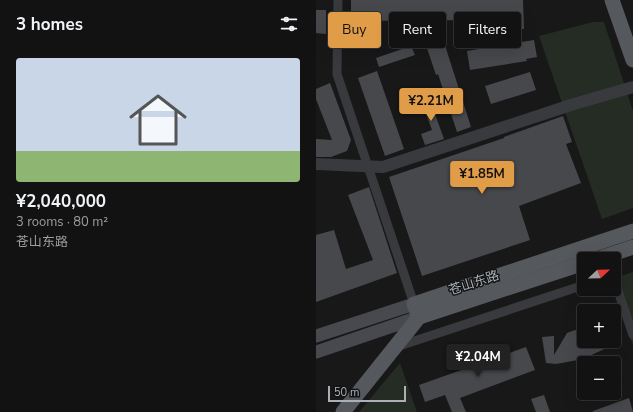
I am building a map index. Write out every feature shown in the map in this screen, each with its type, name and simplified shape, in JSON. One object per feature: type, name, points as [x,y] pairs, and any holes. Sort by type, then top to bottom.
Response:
[{"type":"main road","points":[[612,0],[633,60]]},
{"type":"main road","name":"苍山东路","points":[[316,352],[417,310],[633,231]]},
{"type":"main road","points":[[619,252],[633,247]]},
{"type":"main road","name":"苍山东路","points":[[316,336],[417,310],[577,265]]},
{"type":"main road","points":[[343,412],[395,347],[417,310]]},
{"type":"street","points":[[338,0],[337,74],[417,310]]},
{"type":"street","points":[[316,164],[383,168],[574,104],[633,87]]},
{"type":"street","points":[[395,347],[577,287]]},
{"type":"street","points":[[620,296],[633,335]]},
{"type":"shaded area","points":[[593,22],[604,22],[633,111],[633,208],[602,219],[539,36]]},
{"type":"shaded area","points":[[633,272],[633,346],[621,312],[621,304],[618,304],[615,296],[621,296],[621,276]]},
{"type":"shaded area","points":[[400,363],[417,412],[359,412]]},
{"type":"building","points":[[351,0],[523,0],[524,29],[521,29],[521,12],[454,12],[454,20],[446,20],[446,12],[389,12],[389,21],[381,21],[381,12],[351,12]]},
{"type":"building","points":[[316,10],[326,10],[326,34],[316,33]]},
{"type":"building","points":[[534,40],[537,57],[526,59],[527,61],[470,70],[467,51],[485,48],[521,48],[521,42]]},
{"type":"building","points":[[405,48],[412,48],[415,55],[379,67],[376,58]]},
{"type":"building","points":[[427,48],[446,48],[471,127],[457,132],[438,74],[436,75]]},
{"type":"building","points":[[377,71],[404,149],[385,156],[358,78]]},
{"type":"building","points":[[530,72],[536,90],[491,104],[485,86]]},
{"type":"building","points":[[330,83],[351,140],[347,151],[331,157],[316,157],[316,139],[332,140],[316,99],[316,89]]},
{"type":"building","points":[[427,92],[444,139],[425,145],[421,134],[432,130],[419,95]]},
{"type":"building","points":[[563,116],[572,142],[566,144],[581,183],[519,206],[530,240],[422,276],[389,177],[504,138]]},
{"type":"building","points":[[369,187],[397,273],[316,302],[316,235],[334,230],[346,269],[373,260],[348,195]]},
{"type":"building","points":[[577,330],[577,348],[607,348],[589,356],[577,356],[577,360],[556,364],[546,363],[542,337],[554,336],[554,355],[567,333]]},
{"type":"building","points":[[526,347],[535,370],[460,398],[466,412],[452,412],[445,395],[425,402],[419,385]]},
{"type":"building","points":[[544,395],[550,412],[536,412],[531,399]]},
{"type":"building","points":[[629,398],[633,412],[593,412],[593,411]]}]
